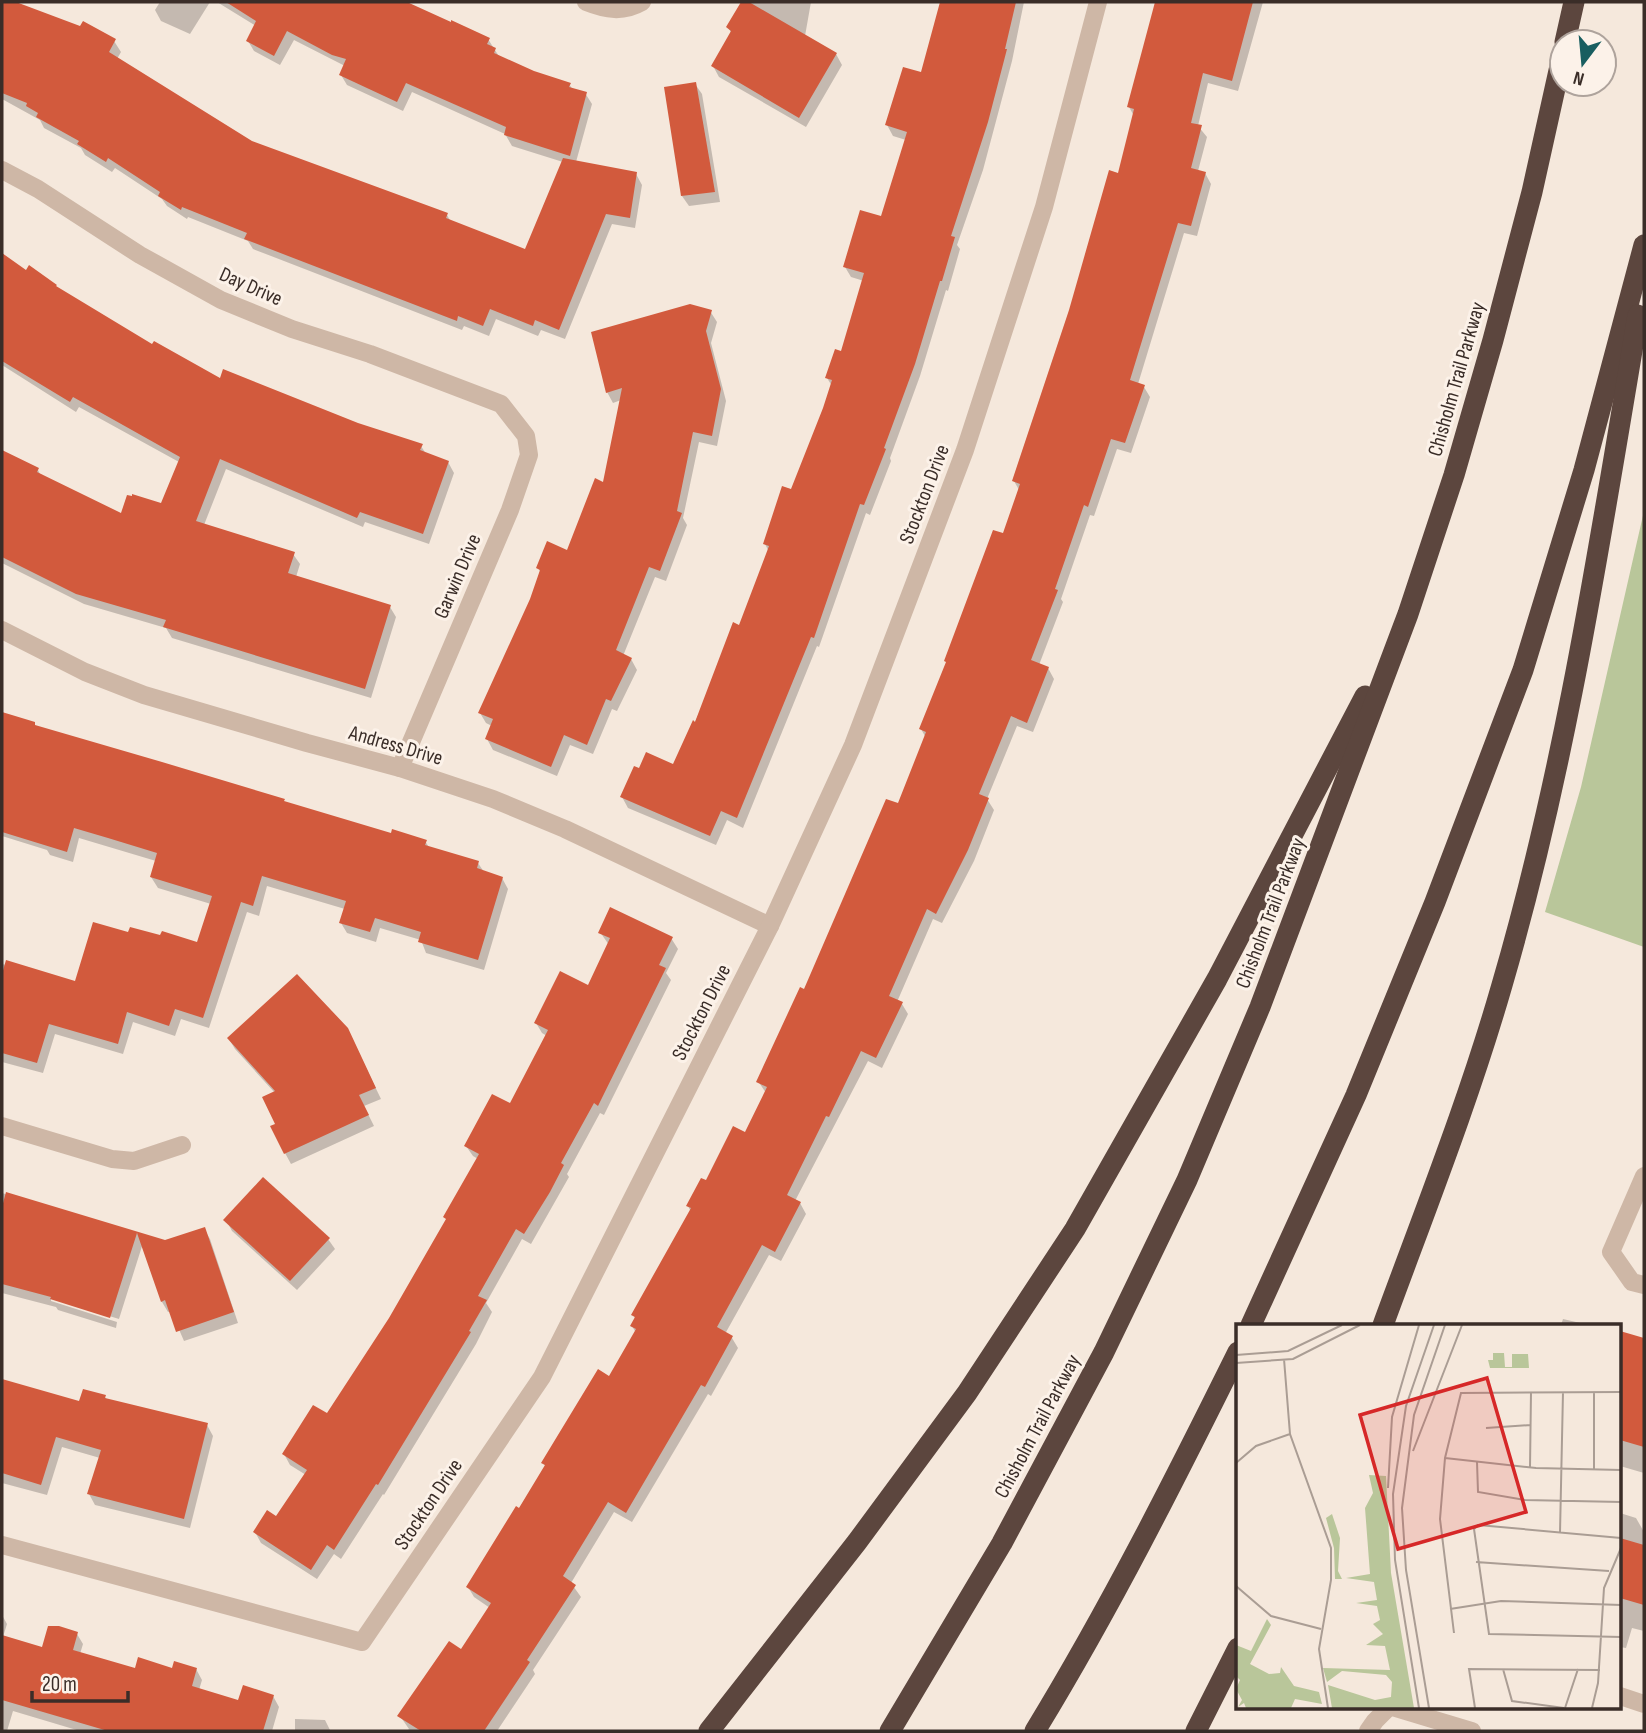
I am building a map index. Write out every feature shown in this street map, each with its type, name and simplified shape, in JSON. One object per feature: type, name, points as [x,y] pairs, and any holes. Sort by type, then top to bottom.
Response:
[{"type":"highway","points":[[1568,28],[1574,2]]},
{"type":"highway","name":"Chisholm Trail Parkway","points":[[890,1731],[1009,1531],[1104,1352],[1187,1180],[1261,1007],[1408,614],[1454,475],[1532,192],[1553,98]]},
{"type":"highway","points":[[1251,1324],[1356,1095],[1435,902],[1523,670],[1584,470],[1644,245]]},
{"type":"highway","points":[[1383,1324],[1464,1103],[1502,985],[1549,804],[1589,603],[1644,279]]},
{"type":"highway","points":[[709,1731],[857,1542],[967,1392],[1075,1229],[1217,979],[1408,614]]},
{"type":"highway","points":[[1035,1731],[1158,1514],[1236,1356]]},
{"type":"highway","points":[[1196,1731],[1236,1652]]},
{"type":"street","points":[[586,2],[607,10],[631,8],[642,2]]},
{"type":"street","name":"Stockton Drive","points":[[2,1545],[362,1642],[542,1377],[769,926],[853,745],[965,450],[1044,207],[1098,2]]},
{"type":"street","name":"Day Drive","points":[[2,170],[38,189],[140,255],[221,300],[292,329],[370,354],[501,404]]},
{"type":"street","name":"Garwin Drive","points":[[400,768],[510,510],[529,455],[526,436],[501,404]]},
{"type":"street","name":"Andress Drive","points":[[2,630],[85,672],[145,695],[400,768],[493,799],[769,926]]},
{"type":"street","points":[[2,1126],[112,1159],[134,1161],[182,1145]]},
{"type":"street","points":[[1644,1176],[1611,1252],[1632,1282],[1644,1286]]},
{"type":"street","points":[[1622,1697],[1644,1704]]},
{"type":"street","points":[[1368,1731],[1389,1708]]},
{"type":"street","points":[[1393,1708],[1472,1731]]},
{"type":"green space","points":[[1644,511],[1644,947],[1545,912],[1581,787]]},
{"type":"building","points":[[2,2],[16,2],[80,26],[83,21],[116,39],[109,52],[252,141],[448,213],[446,218],[525,249],[563,158],[637,172],[630,218],[606,214],[559,330],[535,320],[533,326],[490,309],[483,326],[458,316],[457,321],[244,239],[247,233],[182,207],[181,210],[158,196],[160,192],[108,158],[106,162],[77,144],[79,141],[36,117],[38,113],[26,106],[27,103],[2,93]]},
{"type":"building","points":[[226,2],[407,2],[451,20],[490,38],[487,44],[496,48],[494,53],[534,71],[571,83],[569,87],[587,92],[570,156],[504,135],[506,127],[406,83],[397,102],[339,75],[346,59],[332,55],[287,31],[274,56],[246,41],[256,21]]},
{"type":"building","points":[[741,2],[749,2],[837,53],[799,118],[711,66],[731,31],[726,27]]},
{"type":"building","points":[[940,2],[1016,2],[988,122],[951,236],[955,237],[915,364],[864,505],[860,504],[814,638],[811,637],[737,818],[721,811],[710,836],[620,797],[634,766],[639,768],[646,752],[673,764],[693,720],[695,722],[733,622],[739,625],[769,546],[763,544],[782,486],[791,489],[823,408],[832,380],[825,378],[835,349],[841,351],[864,273],[843,267],[860,210],[881,216],[907,132],[885,125],[903,67],[921,72]]},
{"type":"building","points":[[1155,2],[1253,2],[1232,81],[1203,73],[1191,123],[1202,125],[1191,168],[1206,172],[1191,226],[1178,223],[1130,380],[1145,385],[1125,443],[1111,439],[1088,507],[1084,505],[1055,589],[1058,590],[1031,660],[1049,667],[1027,723],[1011,716],[979,794],[989,798],[968,850],[936,914],[927,909],[889,996],[903,1002],[876,1058],[861,1051],[829,1117],[826,1116],[787,1195],[801,1202],[775,1252],[762,1245],[717,1327],[733,1336],[705,1387],[701,1385],[626,1513],[608,1502],[563,1576],[576,1585],[527,1660],[530,1662],[484,1731],[421,1731],[397,1716],[449,1641],[461,1649],[491,1603],[466,1587],[516,1506],[519,1508],[545,1465],[541,1463],[598,1369],[609,1376],[636,1329],[630,1326],[635,1317],[631,1315],[691,1208],[686,1206],[701,1178],[706,1180],[733,1126],[745,1132],[767,1087],[756,1082],[800,987],[804,989],[886,799],[898,803],[926,732],[919,729],[993,530],[1003,533],[1020,484],[1012,481],[1069,310],[1109,170],[1118,173],[1134,109],[1127,107]]},
{"type":"building","points":[[696,82],[715,192],[681,196],[664,87]]},
{"type":"building","points":[[2,253],[26,270],[29,265],[56,286],[152,344],[154,341],[220,378],[223,369],[358,423],[423,444],[420,450],[449,461],[423,534],[360,512],[357,518],[220,459],[196,521],[295,552],[288,573],[391,605],[365,689],[163,627],[166,620],[76,594],[2,557],[2,450],[39,468],[37,472],[121,513],[127,495],[132,494],[161,503],[180,457],[73,397],[70,402],[2,361]]},
{"type":"building","points":[[690,304],[712,310],[706,331],[721,389],[712,436],[693,432],[677,511],[682,513],[660,571],[649,567],[616,650],[632,658],[611,701],[606,699],[587,745],[564,735],[551,767],[485,739],[493,719],[478,713],[530,599],[540,570],[536,568],[547,541],[567,550],[595,478],[603,482],[622,388],[606,393],[591,332]]},
{"type":"building","points":[[2,712],[35,722],[35,725],[285,799],[284,801],[391,833],[392,829],[427,840],[425,845],[479,861],[477,868],[503,877],[478,960],[418,942],[421,932],[375,918],[370,932],[339,923],[346,901],[262,876],[253,906],[241,902],[203,1018],[175,1009],[169,1026],[127,1012],[118,1044],[49,1024],[37,1063],[2,1053],[2,974],[6,960],[75,981],[93,922],[128,932],[130,927],[160,935],[162,931],[197,942],[212,896],[150,877],[157,853],[108,838],[74,828],[67,852],[2,832]]},
{"type":"building","points":[[610,907],[673,937],[659,965],[666,968],[598,1106],[594,1103],[561,1163],[564,1165],[550,1192],[524,1234],[516,1229],[478,1296],[487,1300],[469,1331],[471,1332],[378,1485],[376,1484],[334,1550],[327,1545],[311,1570],[253,1532],[267,1510],[276,1516],[307,1470],[282,1454],[313,1405],[327,1413],[389,1318],[446,1219],[443,1217],[479,1154],[464,1146],[492,1094],[510,1103],[548,1030],[534,1023],[560,971],[588,985],[610,938],[598,933]]},
{"type":"building","points":[[297,974],[348,1028],[376,1088],[359,1095],[369,1115],[284,1154],[270,1126],[275,1124],[262,1097],[275,1091],[227,1038]]},
{"type":"building","points":[[263,1177],[330,1238],[290,1281],[223,1220]]},
{"type":"building","points":[[6,1192],[165,1240],[205,1227],[234,1312],[176,1332],[165,1300],[161,1302],[137,1233],[110,1318],[50,1299],[51,1297],[2,1284],[2,1207]]},
{"type":"building","points":[[1622,1332],[1644,1338],[1644,1447],[1622,1441]]},
{"type":"building","points":[[2,1379],[79,1401],[83,1389],[106,1395],[105,1398],[208,1423],[184,1519],[87,1494],[101,1450],[56,1437],[41,1485],[2,1473]]},
{"type":"building","points":[[1622,1539],[1644,1545],[1644,1605],[1622,1599]]},
{"type":"building","points":[[48,1626],[59,1626],[78,1632],[73,1650],[135,1668],[138,1657],[172,1668],[174,1661],[197,1668],[192,1686],[238,1700],[243,1685],[274,1695],[263,1731],[108,1731],[2,1700],[2,1635],[42,1647]]}]
